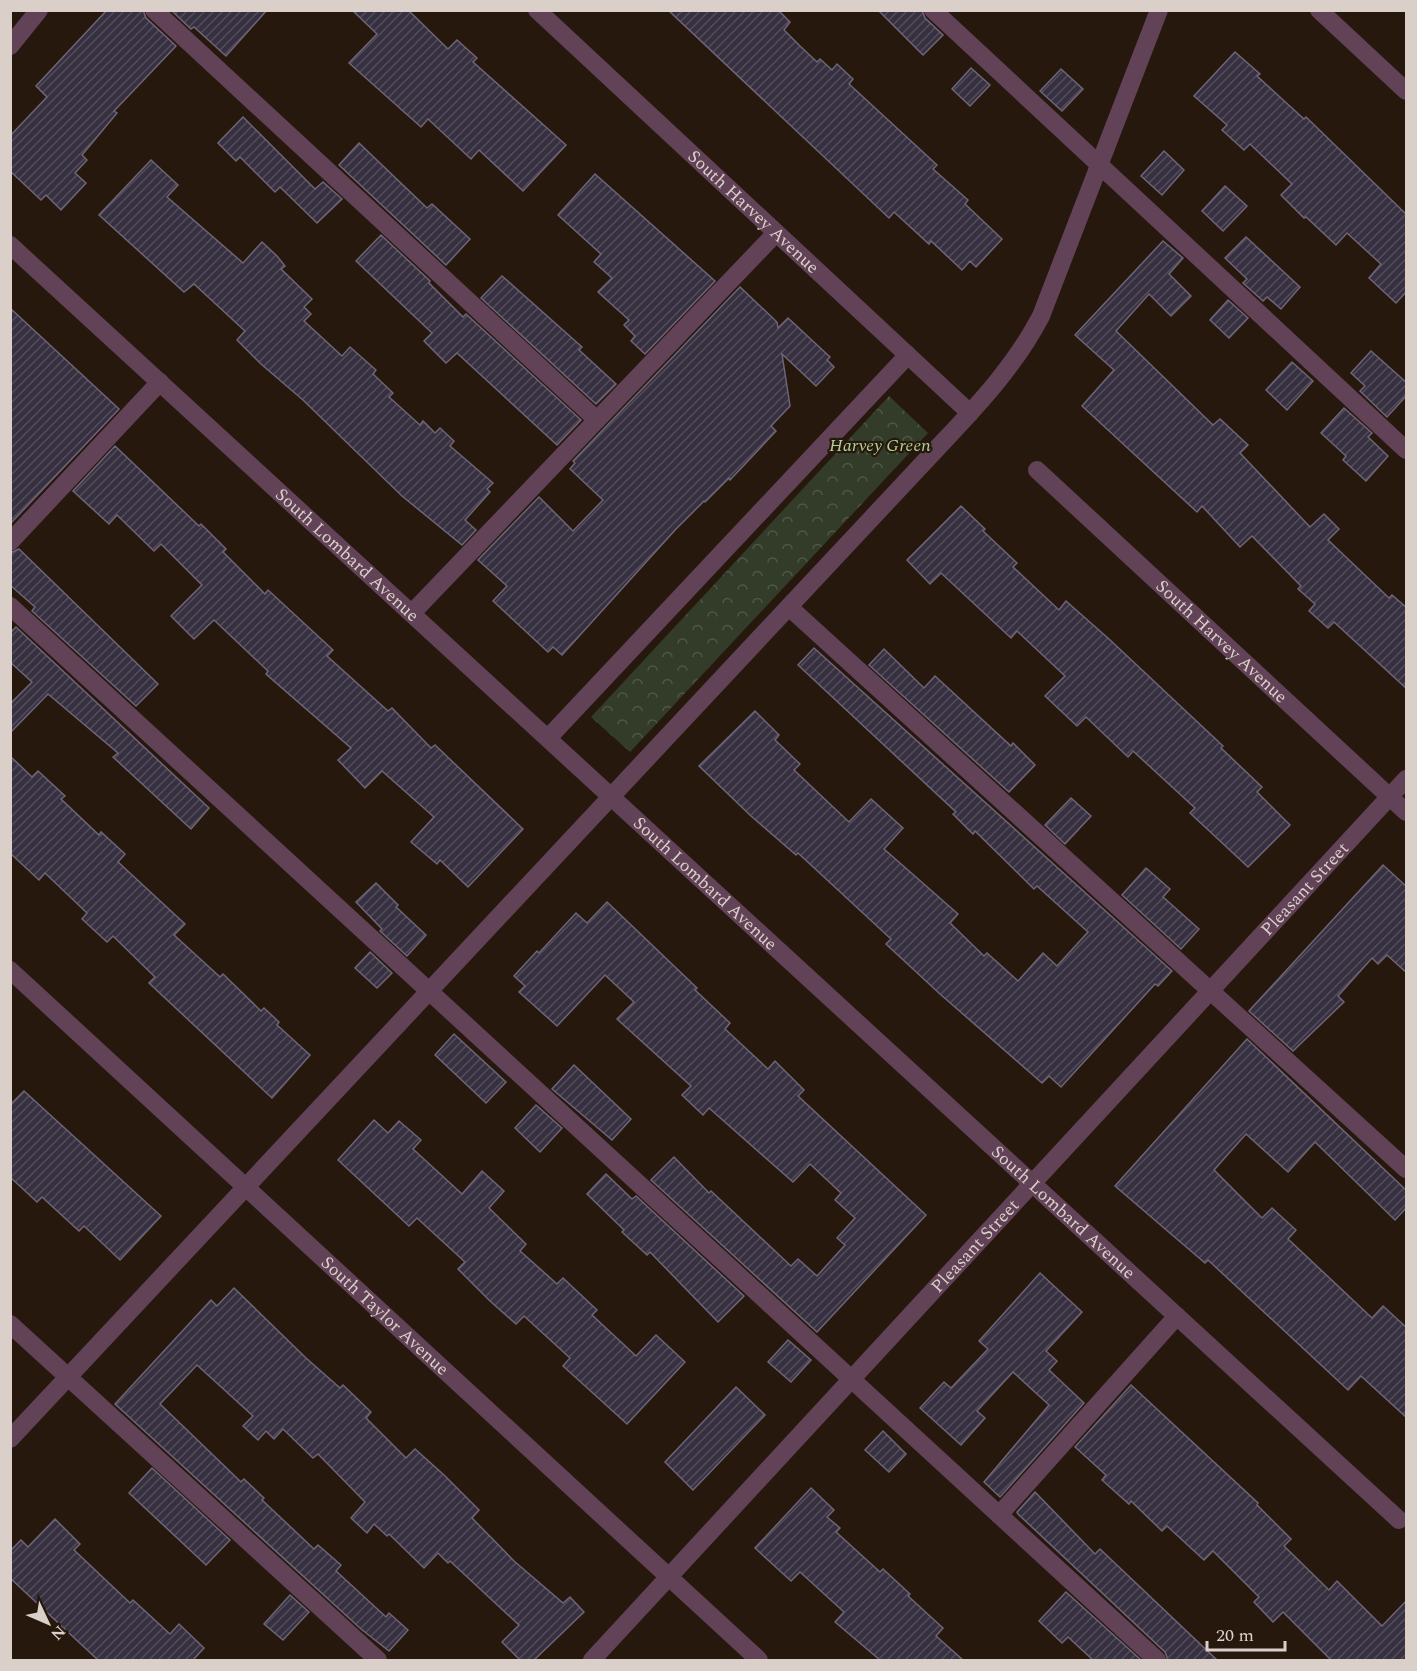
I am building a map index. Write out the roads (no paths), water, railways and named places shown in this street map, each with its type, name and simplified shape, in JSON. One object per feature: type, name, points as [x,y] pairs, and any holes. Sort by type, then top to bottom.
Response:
[{"type":"street","points":[[153,10],[597,420]]},
{"type":"street","name":"South Harvey Avenue","points":[[537,10],[970,413]]},
{"type":"street","points":[[933,10],[1407,450]]},
{"type":"street","points":[[10,1439],[970,413],[1027,344],[1041,316],[1159,10]]},
{"type":"street","points":[[1319,10],[1407,91]]},
{"type":"street","points":[[10,38],[34,17]]},
{"type":"street","points":[[10,46],[34,17]]},
{"type":"street","points":[[412,613],[776,233]]},
{"type":"street","name":"South Lombard Avenue","points":[[13,249],[1399,1520]]},
{"type":"street","points":[[548,738],[908,355]]},
{"type":"street","points":[[10,542],[160,382]]},
{"type":"street","name":"South Harvey Avenue","points":[[1037,470],[1407,812]]},
{"type":"street","points":[[10,606],[1156,1660]]},
{"type":"street","points":[[789,607],[1407,1169]]},
{"type":"street","name":"Pleasant Street","points":[[592,1660],[1407,779]]},
{"type":"street","name":"South Taylor Avenue","points":[[10,970],[759,1660]]},
{"type":"street","points":[[999,1515],[1177,1316]]},
{"type":"street","points":[[10,1324],[378,1660]]},
{"type":"park label","name":"Harvey Green","points":[[880,445]]}]
